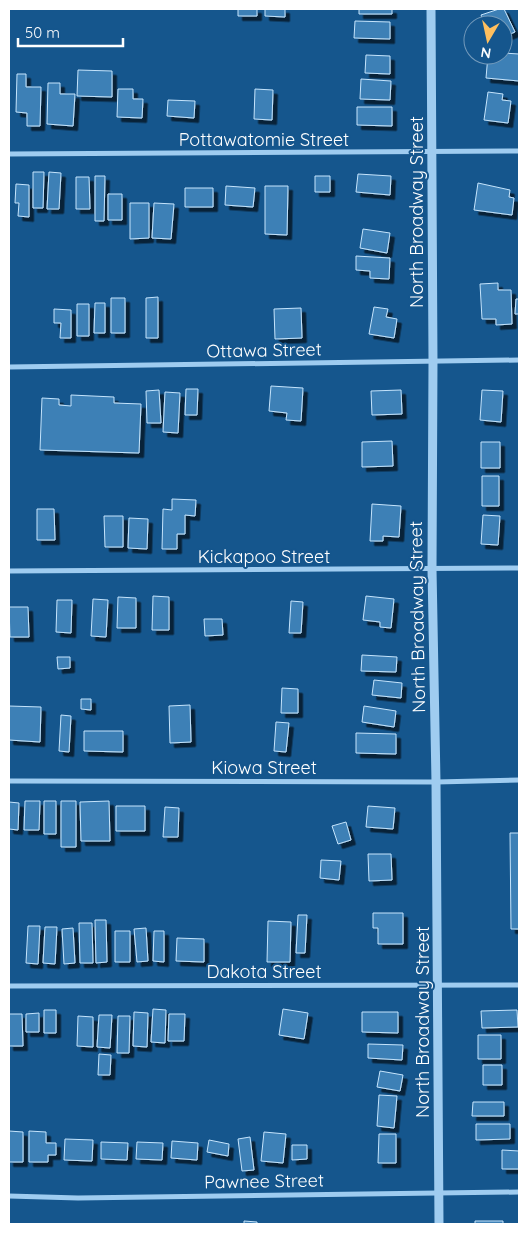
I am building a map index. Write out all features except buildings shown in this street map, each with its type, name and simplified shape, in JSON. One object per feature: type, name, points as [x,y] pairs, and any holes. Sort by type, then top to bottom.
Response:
[{"type":"street","name":"North Broadway Street","points":[[431,9],[432,569],[436,782],[439,1224]]},
{"type":"street","name":"Pottawatomie Street","points":[[9,154],[519,151]]},
{"type":"street","name":"Ottawa Street","points":[[9,367],[519,360]]},
{"type":"street","name":"Kickapoo Street","points":[[9,571],[519,568]]},
{"type":"street","name":"Kiowa Street","points":[[9,781],[436,782],[519,780]]},
{"type":"street","name":"Dakota Street","points":[[9,986],[519,985]]},
{"type":"street","name":"Pawnee Street","points":[[9,1196],[78,1198],[519,1192]]}]
